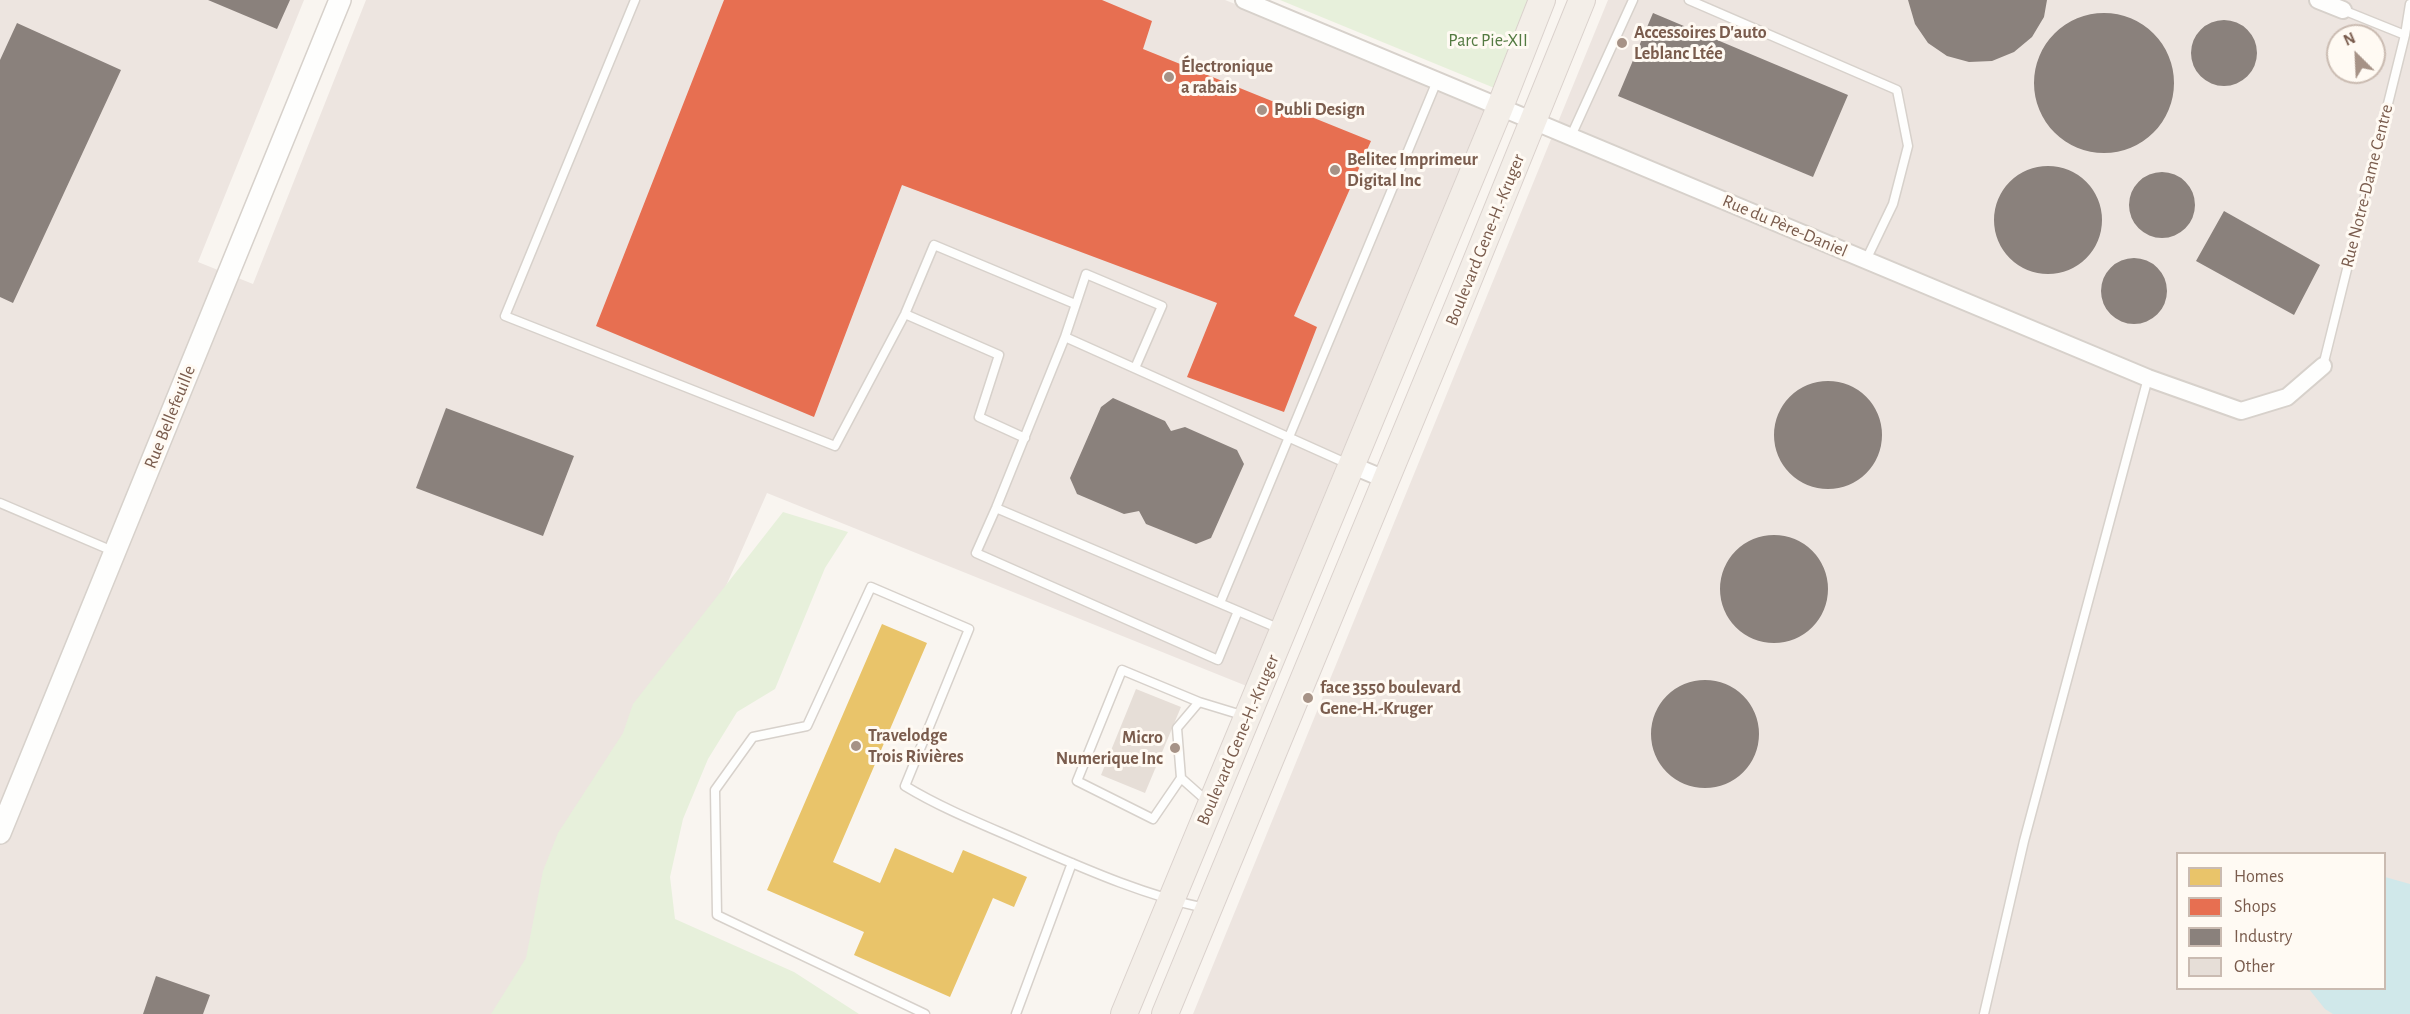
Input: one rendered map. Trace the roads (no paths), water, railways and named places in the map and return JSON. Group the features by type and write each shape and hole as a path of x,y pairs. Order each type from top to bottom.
{"main road":[{"name":"Boulevard Gene-H.-Kruger","path":"1124,1014 1500,107 1542,0"},
{"name":"Boulevard Gene-H.-Kruger","path":"1165,1014 1387,480 1582,0"}],"street":[{"name":"Rue Bellefeuille","path":"0,833 340,0"},
{"name":"Rue du Père-Daniel","path":"1244,0 2148,378 2241,411 2287,397 2323,366"},
{"path":"2318,0 2343,10"},
{"path":"1352,465 1387,480"}],"lane":[{"path":"635,0 505,316 835,446 905,314 934,245 1075,304"},
{"path":"1571,136 1633,0"},
{"path":"1689,0 1898,90 1908,146 1893,204 1866,260"},
{"name":"Rue Notre-Dame Centre","path":"2323,366 2405,35 2410,4"},
{"path":"2343,10 2405,35"},
{"path":"1220,603 1437,81"},
{"path":"1135,368 1162,306 1086,274 1065,337 976,553 1218,660 1238,611"},
{"path":"905,314 999,355 979,417 1025,438"},
{"path":"1065,337 1352,465"},
{"path":"1984,1014 2024,841 2148,378"},
{"path":"0,503 115,552"},
{"path":"996,508 1283,630"},
{"path":"925,1014 717,915 715,790 753,737 807,726 871,588 969,629 905,786 933,803 1072,863 1171,901 1209,909"},
{"path":"1199,702 1177,728 1181,778 1153,819 1077,781 1122,670 1199,702 1248,716"},
{"path":"1181,778 1211,805"},
{"path":"1017,1014 1072,863"}],"water":[{"path":"2386,877 2410,884 2410,1014 2333,1014 2325,1009 2310,990 2386,990"}],"place":[{"name":"Accessoires D'auto Leblanc Ltée","path":"1622,43"},
{"name":"Électronique a rabais","path":"1169,77"},
{"name":"Publi Design","path":"1262,110"},
{"name":"Belitec Imprimeur Digital Inc","path":"1335,170"},
{"name":"face 3550 boulevard Gene-H.-Kruger","path":"1308,698"},
{"name":"Travelodge Trois Rivières","path":"856,746"},
{"name":"Micro Numerique Inc","path":"1175,748"}],"park label":[{"name":"Parc Pie-XII","path":"1488,41"}]}
